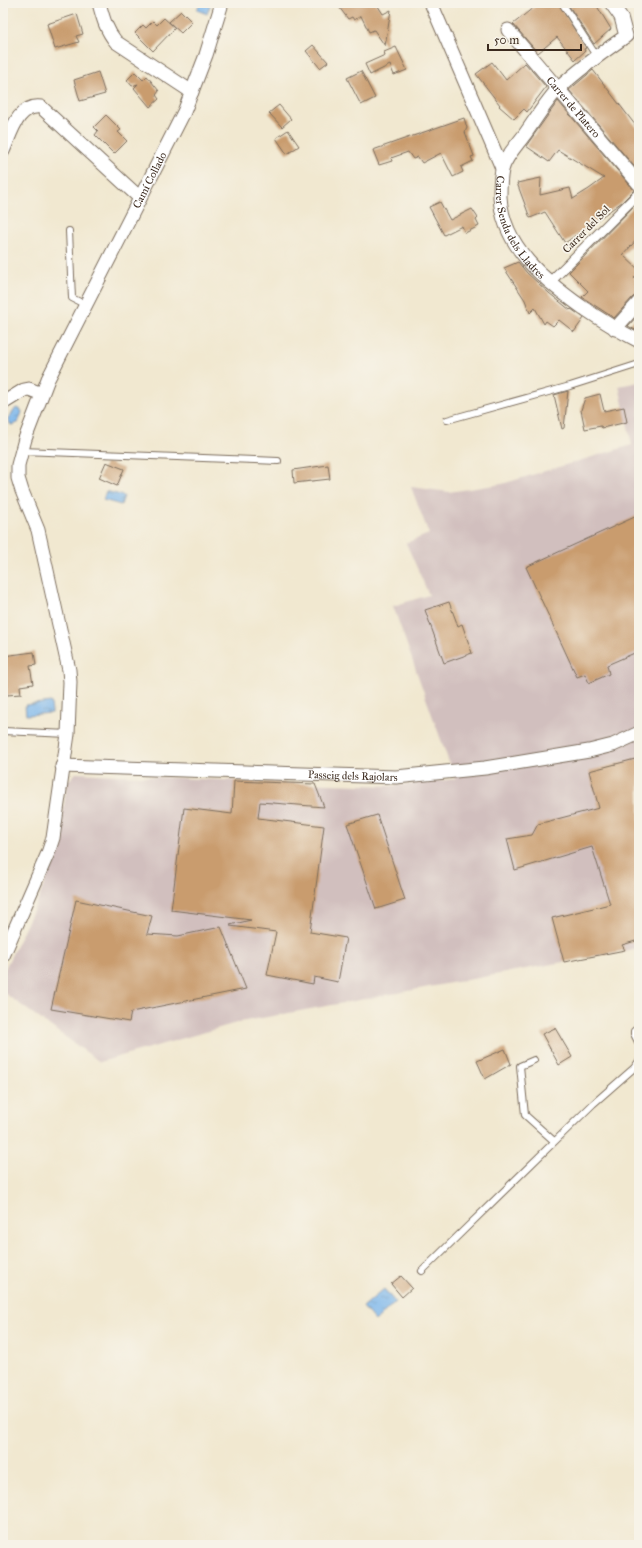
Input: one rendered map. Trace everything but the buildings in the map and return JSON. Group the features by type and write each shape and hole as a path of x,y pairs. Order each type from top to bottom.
{"street":[{"path":"100,3 104,24 109,34 116,42 192,92"},
{"name":"Camí Collado","path":"3,956 10,934 48,854 52,838 68,734 70,697 69,670 38,530 18,478 18,465 42,394 184,112 206,55 222,3"},
{"name":"Carrer Senda dels Lladres","path":"431,3 502,168 500,189 502,213 514,241 525,257 549,282 615,329 639,341"},
{"path":"502,168 509,155 558,89 597,57 626,36 621,17 611,3"},
{"name":"Carrer de Platero","path":"508,30 639,184"},
{"path":"3,151 20,115 26,109 33,106 41,107 140,198"},
{"name":"Carrer del Sol","path":"549,282 639,193"},
{"path":"615,329 639,302"},
{"path":"3,403 24,390 29,389 42,394"},
{"name":"Passeig dels Rajolars","path":"62,766 396,777 485,768 589,751 613,745 639,733"}],"lane":[{"path":"562,3 597,57"},
{"path":"68,231 72,298 86,304"},
{"path":"447,420 570,386 639,364"},
{"path":"22,451 278,461"},
{"path":"3,731 68,734"},
{"path":"639,1027 634,1031 634,1034 639,1044"},
{"path":"534,1060 520,1066 525,1115 554,1141"},
{"path":"422,1271 554,1141 634,1068 639,1061"}],"shaded area":[{"path":"639,382 639,948 240,1022 100,1062 3,992 3,973 39,898 59,844 67,783 76,773 391,786 455,779 393,606 429,595 406,543 429,534 411,487 449,492 502,484 632,445 619,386"}],"water":[{"path":"200,3 211,3 207,14 197,10"},
{"path":"16,408 22,412 18,423 11,425 8,419"},
{"path":"106,491 124,496 121,505 103,500"},
{"path":"51,702 52,713 26,715 25,705"},
{"path":"384,1289 395,1302 375,1321 363,1307"}]}
